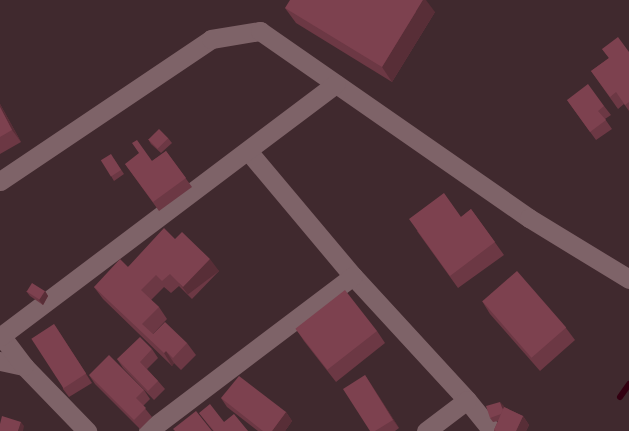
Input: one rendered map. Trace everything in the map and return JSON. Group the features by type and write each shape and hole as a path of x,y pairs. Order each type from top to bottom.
{"street":[{"path":"0,181 211,39 260,31 529,218 629,279"},
{"path":"87,431 24,366 1,334 336,84"},
{"path":"248,151 353,276 467,400 492,431"},
{"path":"148,431 353,276"},
{"path":"0,361 24,366"},
{"path":"426,431 467,400"}],"building":[{"path":"290,0 423,0 382,67 285,8"},
{"path":"618,37 629,52 629,102 625,105 616,92 610,97 591,71 609,58 602,49"},
{"path":"588,84 604,106 598,111 606,120 590,132 567,100"},
{"path":"0,107 12,130 0,137"},
{"path":"159,129 168,138 158,149 148,140"},
{"path":"137,140 152,161 166,151 186,178 153,202 125,164 139,153 132,143"},
{"path":"111,154 121,170 111,176 101,160"},
{"path":"444,193 461,217 471,209 495,242 450,276 409,219"},
{"path":"164,228 175,239 182,232 210,259 183,287 170,274 162,281 156,275 141,290 159,307 142,324 153,334 165,322 187,343 173,358 166,351 164,353 94,287 120,259 128,267"},
{"path":"517,271 566,328 531,358 482,301"},
{"path":"32,283 45,291 39,299 27,291"},
{"path":"345,290 377,331 327,370 295,329"},
{"path":"54,324 86,373 63,388 31,339"},
{"path":"140,337 152,349 140,362 158,381 148,391 117,359"},
{"path":"109,355 144,390 136,398 146,408 134,420 89,375"},
{"path":"365,375 393,420 375,431 370,431 343,389"},
{"path":"239,376 286,412 272,431 263,431 221,398"},
{"path":"500,402 503,410 501,414 490,418 486,406"},
{"path":"210,404 224,422 234,414 248,431 214,431 199,413"},
{"path":"504,407 523,416 516,431 494,430"},
{"path":"196,411 212,431 175,431 173,429"},
{"path":"2,416 21,422 18,431 0,431"}],"waterway":[{"path":"620,397 629,384"}]}
